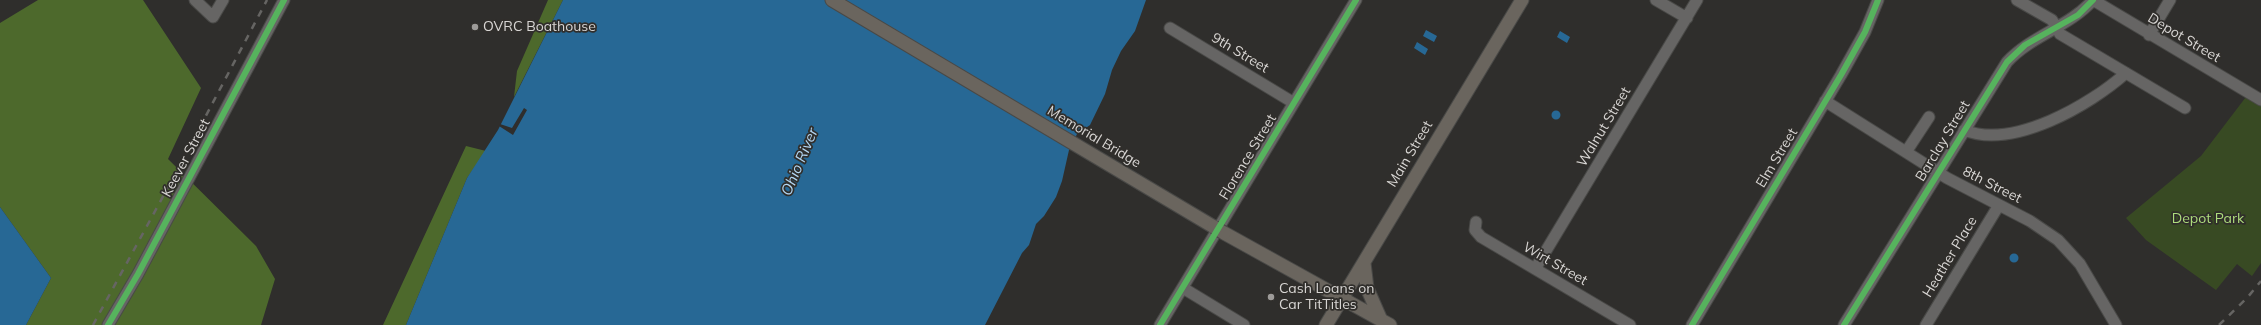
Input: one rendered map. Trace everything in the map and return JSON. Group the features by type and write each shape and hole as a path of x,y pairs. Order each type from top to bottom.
{"main road":[{"name":"Memorial Bridge","path":"832,0 1224,233 1386,323"},
{"name":"Main Street","path":"1326,325 1522,0"},
{"path":"1364,263 1367,288 1386,323"}],"street":[{"path":"195,0 213,17 223,0"},
{"name":"Keever Street","path":"108,325 141,267 284,0"},
{"name":"Florence Street","path":"1160,325 1356,0"},
{"path":"1656,0 1687,18"},
{"name":"Walnut Street","path":"1535,269 1697,0"},
{"name":"Elm Street","path":"1692,325 1825,101 1861,38 1878,0"},
{"path":"2017,0 2052,20 2060,34 2185,108"},
{"name":"Barclay Street","path":"1844,325 2007,62 2025,44 2078,15 2093,0"},
{"name":"Depot Street","path":"2093,0 2149,35 2261,100"},
{"path":"2149,35 2170,0"},
{"name":"9th Street","path":"1170,28 1294,103"},
{"path":"1964,130 1974,135 1998,136 2032,128 2068,112 2112,86 2126,73"},
{"name":"8th Street","path":"1825,101 1938,173 2042,229 2072,253 2116,325"},
{"path":"1906,152 1928,117"},
{"name":"Heather Place","path":"1926,325 1999,205"},
{"name":"Wirt Street","path":"1476,222 1475,230 1481,237 1630,325"},
{"path":"1183,288 1244,325"}],"green space":[{"path":"38,0 143,0 201,88 168,159 256,246 275,279 261,325 26,325 51,278 0,207 0,23"},
{"path":"548,0 563,0 514,97 517,71"},
{"name":"Depot Park","path":"2249,93 2261,100 2261,263 2252,276 2237,264 2216,290 2146,240 2126,218 2201,156"},
{"path":"466,146 486,151 467,178 406,325 383,325"}],"water":[{"name":"Ohio River","path":"563,0 1146,0 1135,31 1121,51 1112,70 1105,94 1090,125 1077,134 1069,150 1062,181 1056,197 1044,216 1036,224 1029,245 1022,253 985,325 406,325 467,178 498,130"},
{"path":"1426,30 1437,36 1434,42 1423,36"},
{"path":"1560,31 1570,37 1567,43 1557,37"},
{"path":"1417,42 1428,49 1425,55 1414,48"},
{"path":"1554,111 1558,111 1560,115 1558,119 1554,119 1552,117 1552,113"},
{"path":"0,207 51,278 26,325 0,325"},
{"path":"2012,254 2016,254 2018,258 2016,262 2012,262 2010,260 2010,256"}],"pier":[{"path":"524,108 527,110 513,135 499,126 500,124 512,128"}],"railway":[{"path":"93,325 172,180 267,0"},
{"path":"2219,325 2247,298 2261,281"}],"cycle path":[{"path":"108,325 138,274 284,0"},
{"path":"1160,325 1356,0"},
{"path":"1692,325 1841,75 1865,32 1878,0"},
{"path":"1844,325 2007,62 2025,45 2078,15 2093,0"}],"place":[{"name":"OVRC Boathouse","path":"475,27"},
{"name":"Cash Loans on Car TitTitles","path":"1271,297"}]}
